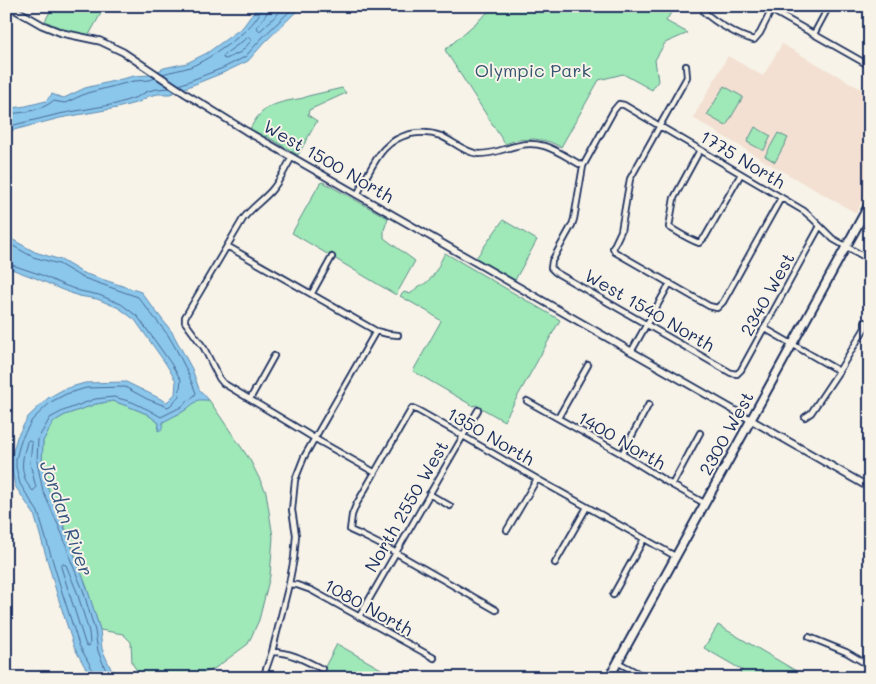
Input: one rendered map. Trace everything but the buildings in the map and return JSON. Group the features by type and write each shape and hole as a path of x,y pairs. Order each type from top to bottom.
{"main road":[{"name":"2300 West","path":"608,678 870,203"}],"street":[{"name":"West 1500 North","path":"9,6 42,26 110,45 123,52 221,116 870,488"},
{"path":"706,6 704,12 710,18 746,38 754,40 772,11"},
{"path":"764,6 870,66"},
{"path":"814,34 829,6"},
{"path":"686,66 687,77 630,180 621,230 613,248 615,252 710,306 717,308 723,302 781,198"},
{"name":"1775 North","path":"583,166 619,104 804,211 833,239 870,260"},
{"path":"357,195 384,149 398,138 414,133 423,132 444,137 460,148 476,153 487,154 522,144 544,145 583,166"},
{"path":"700,150 674,198 670,227 691,240 699,243 705,237 741,174"},
{"path":"292,157 277,184 248,212 185,317 185,322 204,348 223,383 374,472"},
{"name":"West 1540 North","path":"583,166 574,219 552,261 551,268 731,373 736,374"},
{"name":"2340 West","path":"736,374 741,370 820,226"},
{"path":"228,246 376,331 398,335"},
{"path":"312,293 332,257"},
{"path":"631,352 670,284"},
{"path":"805,417 811,413 839,371 865,328 865,322"},
{"path":"764,328 839,371"},
{"path":"263,678 272,652 294,558 296,534 292,510 295,480 315,438 376,331"},
{"path":"250,399 274,356"},
{"path":"558,418 588,365"},
{"name":"1400 North","path":"527,401 622,454 704,503"},
{"path":"622,454 650,404"},
{"name":"1350 North","path":"396,553 350,530 352,515 356,505 412,408 675,556"},
{"name":"North 2550 West","path":"360,617 478,410"},
{"path":"672,485 700,433"},
{"path":"507,530 537,479"},
{"path":"429,494 450,506"},
{"path":"555,563 587,507"},
{"path":"613,595 644,539"},
{"path":"396,553 496,610"},
{"name":"1080 North","path":"289,584 311,590 434,658"},
{"path":"809,637 846,652 870,666"},
{"path":"272,652 298,657 322,669"},
{"path":"617,662 647,678"},
{"path":"866,678 870,672"}],"shaded area":[{"path":"782,44 870,94 870,188 856,213 693,118 728,56 763,76"}],"green space":[{"path":"53,6 105,6 89,35 67,30 45,21"},
{"name":"Olympic Park","path":"495,6 675,6 666,21 688,33 665,43 655,60 658,81 652,90 623,74 599,80 561,147 550,142 535,139 517,140 505,144 445,50"},
{"path":"724,86 743,97 726,126 707,115"},
{"path":"342,88 346,93 309,110 308,115 317,121 298,155 250,129 262,112 272,106"},
{"path":"755,127 771,136 764,150 747,142"},
{"path":"778,133 788,138 775,162 765,156"},
{"path":"323,182 388,218 384,230 384,238 415,261 396,295 292,233 320,183"},
{"path":"503,220 537,240 515,280 476,258"},
{"path":"445,253 560,320 504,421 476,405 473,406 413,371 441,321 400,296 404,292 410,294 418,286 428,282"},
{"path":"198,399 209,400 250,460 266,492 273,537 270,576 259,620 248,644 214,669 196,676 165,678 139,674 132,663 131,642 123,634 100,630 68,534 48,489 42,462 43,441 53,422 65,415 96,404 113,401 147,414 159,423 158,430 162,422 184,411"},
{"path":"718,625 808,678 738,678 742,670 704,648"},
{"path":"337,644 397,678 319,678"}],"water":[{"path":"258,6 302,6 248,61 170,94 149,96 139,102 117,108 60,118 6,132 6,109 46,101 52,94 64,98 85,88 134,76 150,75 164,68 187,63 207,53 243,27"},
{"path":"6,236 35,252 61,260 83,273 141,292 172,332 192,369 199,389 209,400 198,400 184,411 163,422 162,429 158,431 159,423 147,414 113,401 96,404 65,415 53,422 43,441 42,462 48,489 87,588 100,630 102,649 115,678 91,678 74,647 34,514 15,486 11,458 17,437 28,417 48,398 64,389 85,383 126,382 167,402 175,394 176,381 135,320 119,308 97,299 79,296 6,267"}],"water label":[{"name":"Jordan River","path":"67,518"}]}
